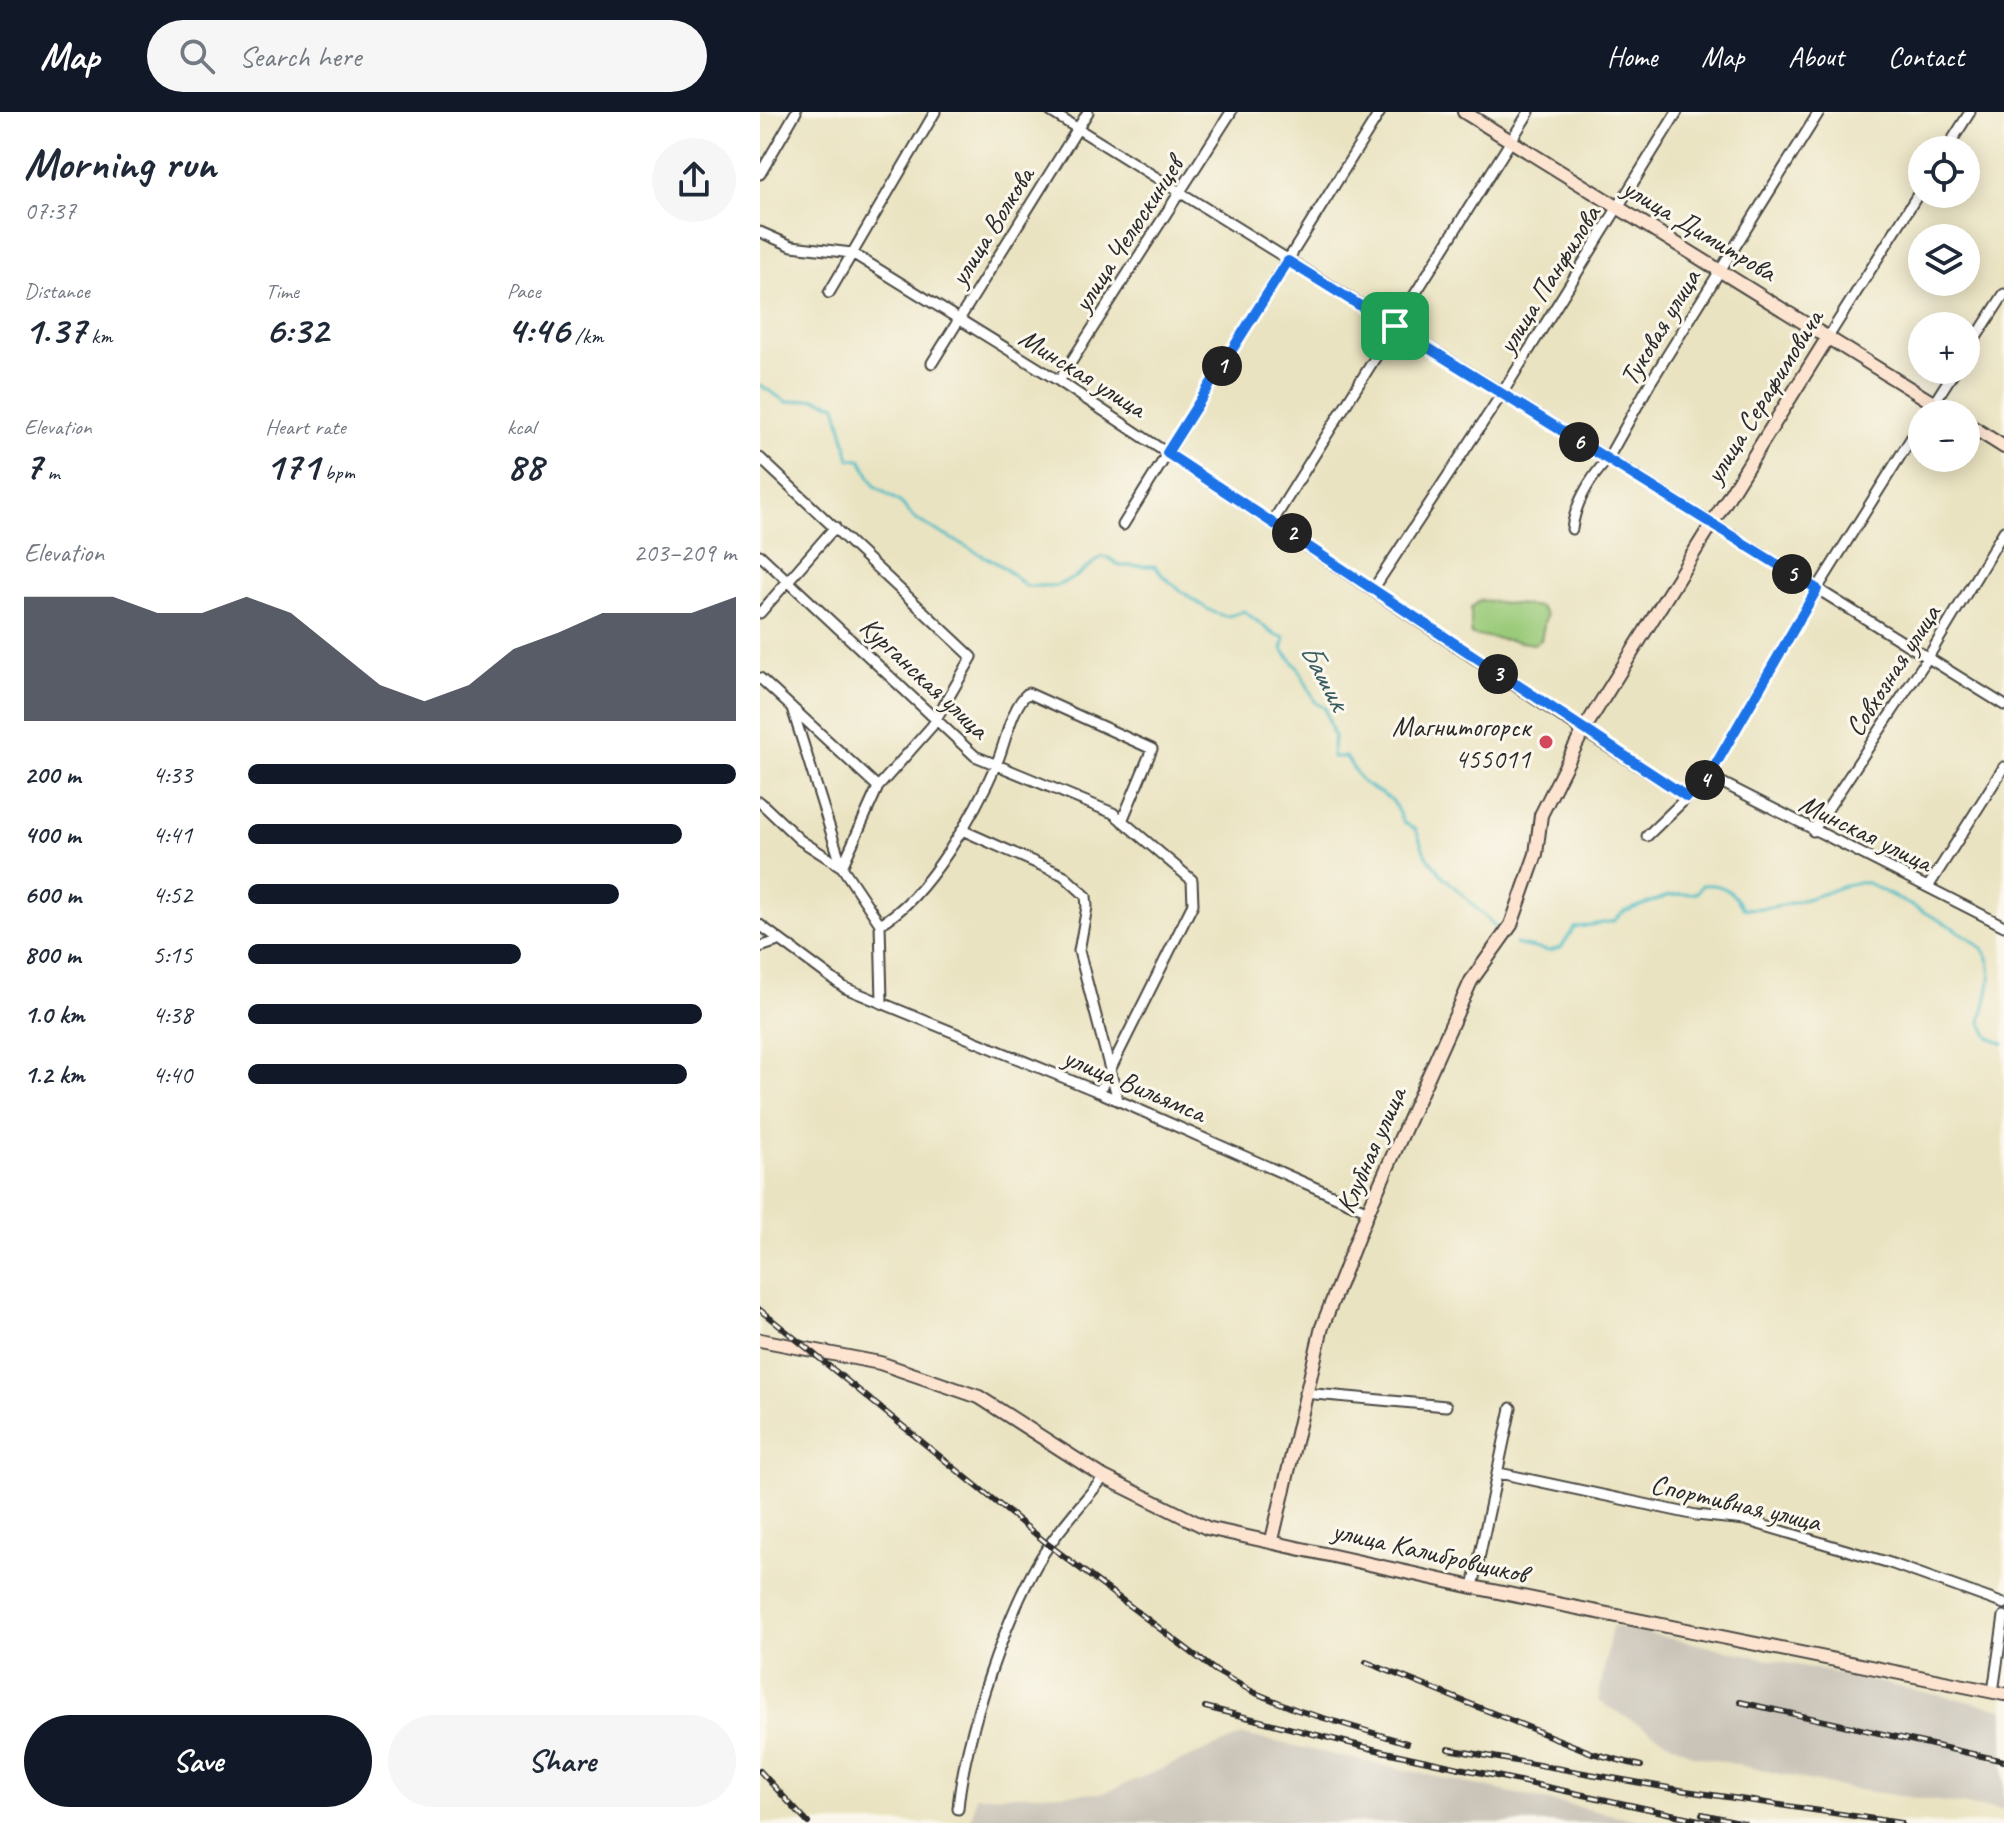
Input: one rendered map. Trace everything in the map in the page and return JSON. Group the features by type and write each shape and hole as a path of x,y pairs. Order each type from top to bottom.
{"street":[{"path":"760,174 796,112"},
{"path":"829,293 935,112"},
{"path":"1051,112 2004,705"},
{"name":"улица Волкова","path":"932,363 1088,112"},
{"name":"улица Челюскинцев","path":"1059,381 1231,112"},
{"path":"1123,525 1380,112"},
{"name":"улица Димитрова","path":"1464,112 1720,268 1919,400"},
{"path":"1273,521 1529,112"},
{"name":"улица Панфилова","path":"1374,588 1503,392 1677,112"},
{"name":"Туковая улица","path":"1572,529 1574,512 1720,268 1819,112"},
{"path":"1955,136 1970,112"},
{"name":"улица Серафимовича","path":"1550,796 1583,731 1909,208"},
{"name":"Минская улица","path":"760,232 792,246 852,253 1059,381 1374,588 1583,731 1687,797"},
{"path":"1980,331 2004,294"},
{"path":"1980,432 2004,447"},
{"path":"1647,836 1709,776 1817,589 1908,443"},
{"path":"760,458 969,651 971,663 936,718 878,787 842,867"},
{"path":"760,613 835,527"},
{"name":"Совхозная улица","path":"1813,831 1927,659 2004,531"},
{"name":"Курганская улица","path":"760,555 975,756 1113,813 1192,880 1195,893 1111,1066"},
{"path":"760,678 878,787"},
{"path":"880,924 891,918 917,891 962,830 996,764 1024,695 1033,693 1152,749 1122,821"},
{"path":"792,708 842,867 880,924 882,1001"},
{"path":"1928,887 2004,767"},
{"name":"Минская улица","path":"1709,776 2004,926"},
{"name":"Клубная улица","path":"1272,1540 1315,1346 1368,1211 1471,981 1511,925 1536,854 1541,815 1550,796"},
{"path":"760,802 800,840 842,867"},
{"path":"962,830 1063,875 1080,888 1087,907 1079,951 1118,1100"},
{"name":"улица Вильямса","path":"760,925 845,988 1118,1100 1368,1211"},
{"path":"760,947 778,941"},
{"path":"1099,1092 1111,1066"},
{"name":"улица Калибровщиков","path":"760,1340 880,1363 979,1397 1104,1477 1207,1528 1473,1587 1998,1693"},
{"path":"1304,1393 1446,1406"},
{"path":"1473,1587 1511,1408"},
{"name":"Спортивная улица","path":"1499,1473 1696,1515 1745,1520 1890,1563 2004,1604"},
{"path":"958,1809 984,1695 1016,1611 1049,1545 1104,1477"},
{"path":"1998,1693 2004,1616"}],"shaded area":[{"path":"1612,1626 2004,1709 2004,1810 1851,1789 1692,1755 1598,1701"},
{"path":"1243,1735 1648,1823 971,1823 976,1796 1104,1793"}],"green space":[{"path":"1480,600 1540,607 1546,615 1541,640 1534,644 1471,635 1471,608"}],"waterway":[{"name":"Башик","path":"760,385 787,402 815,399 836,405 850,459 861,460 875,486 901,503 915,519 1002,566 1026,586 1056,586 1076,577 1101,557 1109,558 1120,566 1155,566 1177,588 1209,610 1226,616 1244,611 1275,635 1285,638 1282,649 1299,669 1316,703 1325,708 1334,737 1332,757 1346,757 1362,782 1392,800 1404,823 1416,830 1425,853 1440,873 1499,930"},
{"name":"Башик","path":"1515,944 1549,951 1561,948 1574,928 1614,921 1623,912 1668,896 1697,893 1702,885 1721,887 1731,893 1743,908 1752,909 1781,905 1849,884 1868,883 1965,935 1986,954 1990,979 1981,1022 1989,1037 2004,1044"}],"railway":[{"path":"760,1310 1049,1545 1216,1671 1253,1692 1297,1710 1407,1743"},
{"path":"1366,1662 1592,1753 1641,1766"},
{"path":"1740,1702 2004,1761"},
{"path":"1205,1707 1381,1751 1713,1823"},
{"path":"1448,1749 1686,1791 1901,1823"},
{"path":"760,1771 808,1823"},
{"path":"1702,1814 1744,1823"}],"place":[{"name":"Магнитогорск 455011","path":"1546,742"}],"route":[{"path":"1288,261 1395,326 1817,589 1709,776 1687,797 1167,453 1288,261"}]}
